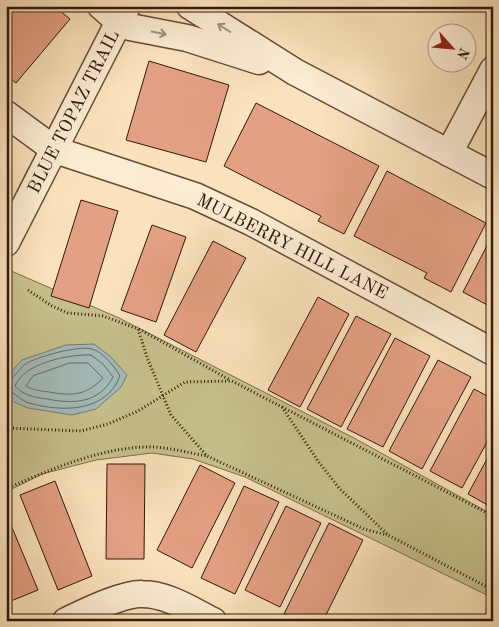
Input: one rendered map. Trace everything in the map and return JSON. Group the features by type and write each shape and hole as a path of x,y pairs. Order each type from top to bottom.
{"street":[{"path":"190,6 295,72 493,176"},
{"path":"115,12 130,27 187,38 295,72"},
{"name":"BLUE TOPAZ TRAIL","path":"6,243 56,150 115,12"},
{"path":"450,153 493,70"},
{"name":"MULBERRY HILL LANE","path":"6,114 56,150 194,196 251,222 493,352"},
{"path":"66,621 104,604 141,593 170,600 213,621"}],"path":[{"path":"28,290 52,306 68,313 103,316 138,329 282,407 493,516"},
{"path":"138,329 148,360 164,394 171,415 207,456"},
{"path":"6,428 81,431 108,424 130,414 185,382 232,380"},
{"path":"282,407 318,461 339,488 388,535"},
{"path":"6,489 39,475 106,453 154,447 207,456 364,529 388,535 493,590"}],"shaded area":[{"path":"9,270 119,318 354,438 493,515 493,598 245,477 193,459 152,453 96,460 42,474 6,492 6,275"}],"water":[{"path":"94,344 111,357 127,375 121,387 96,409 72,415 28,408 12,401 6,392 8,375 22,360 66,345"}],"building":[{"path":"6,6 54,6 70,19 16,83 6,75"},
{"path":"149,61 229,85 206,162 126,140"},
{"path":"256,103 379,166 344,234 318,221 321,216 224,166"},
{"path":"387,171 486,223 451,292 424,278 427,273 354,236"},
{"path":"81,200 118,211 89,308 51,296"},
{"path":"152,225 186,237 156,322 121,310"},
{"path":"493,234 493,308 463,292"},
{"path":"213,241 246,258 196,352 164,335"},
{"path":"318,297 349,314 300,407 268,390"},
{"path":"356,316 391,334 341,427 307,409"},
{"path":"395,338 430,356 383,447 347,429"},
{"path":"438,360 471,377 422,469 389,451"},
{"path":"474,389 493,399 493,431 462,488 430,471"},
{"path":"493,448 493,508 468,494"},
{"path":"107,464 145,464 144,559 106,559"},
{"path":"200,465 235,483 192,568 157,550"},
{"path":"55,481 92,576 58,590 20,495"},
{"path":"244,486 279,502 235,594 201,578"},
{"path":"286,506 321,523 280,607 245,590"},
{"path":"6,513 38,590 6,603"},
{"path":"329,523 363,540 323,621 297,621 284,614"}]}
